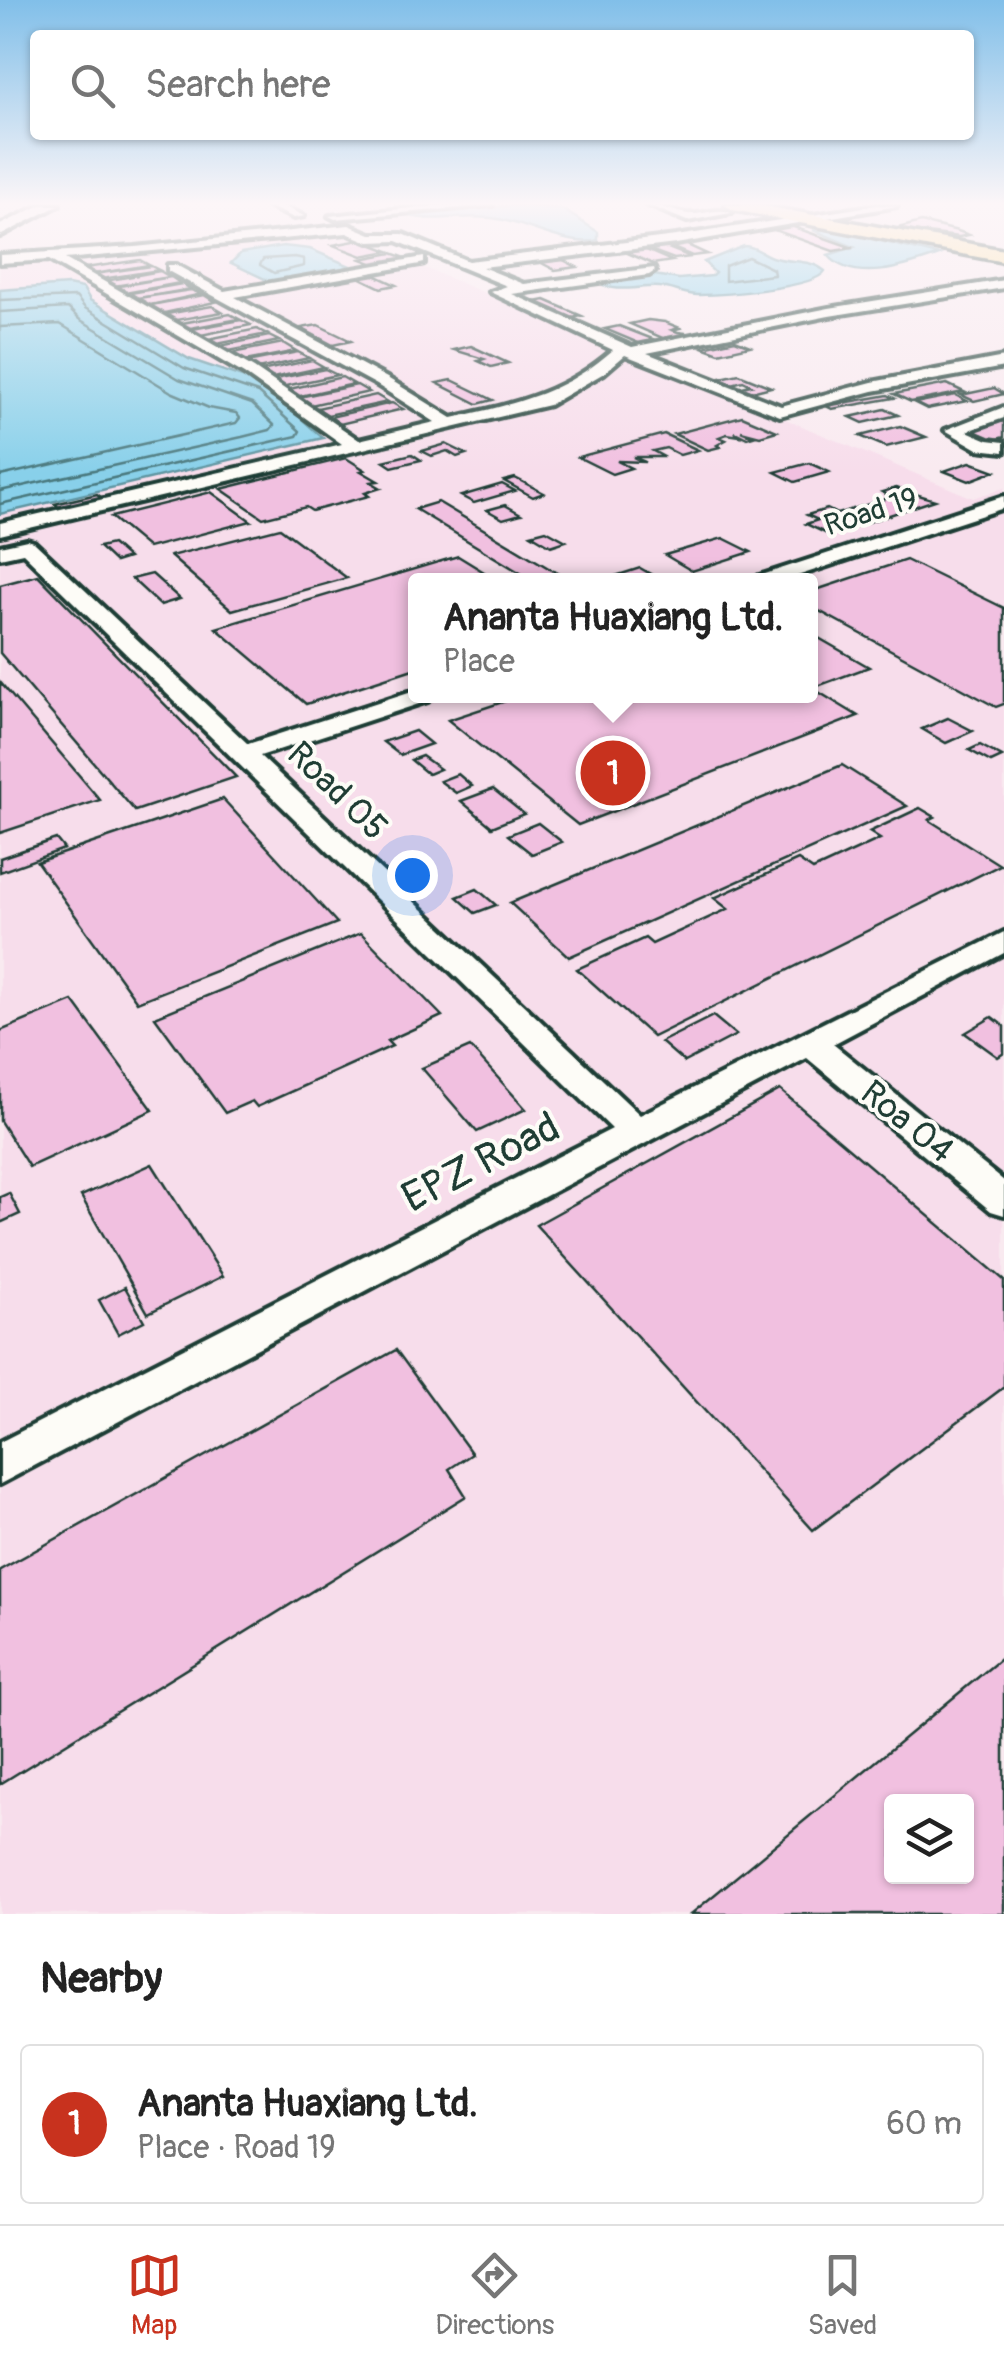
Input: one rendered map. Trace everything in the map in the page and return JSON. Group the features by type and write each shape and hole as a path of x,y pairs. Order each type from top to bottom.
{"street":[{"path":"118,294 249,370 352,444"},
{"path":"223,294 383,382 448,423"},
{"path":"502,294 627,351 780,411 872,387 1004,362"},
{"path":"0,529 542,402 627,351 940,294"},
{"path":"1004,412 953,430 984,445 1004,447"},
{"name":"Road 19","path":"788,573 1002,504"},
{"name":"Road 05","path":"14,549 245,754 637,1133"},
{"path":"245,754 408,700"},
{"name":"EPZ Road","path":"0,1464 1004,941"},
{"name":"Roa 04","path":"810,1043 1004,1201"}],"shaded area":[{"path":"0,294 488,294 973,498 1004,488 1004,1914 0,1914"}],"water":[{"path":"0,294 87,294 90,300 189,359 263,384 323,438 0,514"}],"building":[{"path":"126,294 161,294 134,299"},
{"path":"163,294 201,294 146,306 132,299"},
{"path":"204,295 215,302 160,314 146,306"},
{"path":"545,300 582,316 567,319 530,303"},
{"path":"212,306 222,312 171,321 161,315"},
{"path":"230,314 239,319 185,329 177,324"},
{"path":"241,320 251,325 196,336 187,330"},
{"path":"665,322 680,328 672,330 693,334 667,340 630,324"},
{"path":"318,325 351,341 333,345 301,328"},
{"path":"619,326 658,341 643,345 605,329"},
{"path":"257,329 267,334 212,345 203,340"},
{"path":"269,336 279,341 224,352 215,347"},
{"path":"735,340 750,346 719,353 703,347"},
{"path":"283,343 296,351 240,362 227,354"},
{"path":"471,346 508,363 491,367 478,361 484,359 454,350"},
{"path":"298,352 309,358 253,370 242,363"},
{"path":"312,360 324,367 268,379 256,372"},
{"path":"325,369 337,375 281,387 270,380"},
{"path":"739,374 771,387 744,394 733,389 751,385 743,381 724,386 712,380"},
{"path":"342,377 354,384 296,397 285,390"},
{"path":"452,380 493,400 478,404 437,383"},
{"path":"947,384 964,392 911,402 894,394"},
{"path":"357,385 369,392 311,405 299,397"},
{"path":"994,388 1004,394 974,401 961,395"},
{"path":"376,395 388,402 328,415 317,408"},
{"path":"888,395 894,398 832,409 826,406"},
{"path":"955,395 967,401 927,409 915,403"},
{"path":"392,403 403,409 340,424 330,417"},
{"path":"885,409 898,415 863,423 850,417"},
{"path":"742,416 777,431 760,436 741,431 753,436 747,438 735,432 739,436 727,434 719,437 726,440 717,445 720,447 708,450 674,434"},
{"path":"998,418 1004,420 1004,437 991,441 959,428"},
{"path":"900,426 926,437 886,447 860,436"},
{"path":"664,434 698,450 680,455 666,448 653,451 664,457 633,457 645,462 617,461 631,468 612,474 578,457"},
{"path":"446,444 466,454 457,457 447,451 432,456 422,451"},
{"path":"412,454 421,460 392,467 383,461"},
{"path":"346,458 378,481 371,482 381,488 365,493 369,496 312,511 306,507 263,518 221,489"},
{"path":"970,462 995,471 969,481 944,471"},
{"path":"809,463 829,472 795,482 775,472"},
{"path":"515,478 544,493 533,497 504,481"},
{"path":"502,484 515,491 474,503 461,496"},
{"path":"896,488 935,500 829,535 806,524 818,520 807,515 827,509 837,514 892,497 882,492"},
{"path":"211,492 251,521 148,548 111,517"},
{"path":"97,494 106,501 63,511 55,504"},
{"path":"438,502 557,573 520,573 415,509"},
{"path":"505,505 521,514 503,519 487,510"},
{"path":"280,528 347,578 232,610 170,556"},
{"path":"546,530 566,541 551,546 531,534"},
{"path":"723,538 751,552 692,571 665,555"},
{"path":"112,544 128,558 115,562 99,547"},
{"path":"458,556 486,573 408,573 408,671 306,704 216,628"},
{"path":"906,560 1004,608 1004,704 996,707 818,610 818,589"},
{"path":"152,574 180,599 160,605 132,579"},
{"path":"38,575 236,777 135,811 0,653 0,585"},
{"path":"818,638 869,667 818,686"},
{"path":"0,682 100,800 0,833"},
{"path":"818,692 858,716 578,825 448,720 500,703 818,703"},
{"path":"948,718 973,731 946,743 922,729"},
{"path":"415,731 431,744 400,755 383,742"},
{"path":"980,745 1002,757 991,762 969,750"},
{"path":"422,756 440,769 428,774 411,760"},
{"path":"842,765 907,806 569,957 510,903"},
{"path":"458,774 472,786 456,793 440,781"},
{"path":"493,789 524,814 492,827 461,801"},
{"path":"223,799 337,923 137,1002 37,862"},
{"path":"920,808 935,817 929,820 1000,865 653,1037 577,969 645,938 652,944 728,909 714,898 798,860 813,870 880,839 869,832"},
{"path":"538,823 562,842 532,854 508,835"},
{"path":"56,839 64,849 0,872 0,858"},
{"path":"477,889 496,905 475,913 457,897"},
{"path":"361,933 442,1016 387,1041 392,1046 257,1107 252,1101 225,1113 155,1017"},
{"path":"73,1001 153,1110 29,1167 0,1121 0,1031"},
{"path":"713,1016 736,1035 684,1062 661,1042"},
{"path":"992,1017 1004,1026 1004,1053 998,1057 965,1033"},
{"path":"470,1047 526,1109 477,1132 422,1068"},
{"path":"780,1090 1004,1280 1004,1387 813,1530 536,1225"},
{"path":"152,1164 223,1276 148,1313 81,1196"},
{"path":"9,1193 20,1214 0,1223 0,1197"},
{"path":"125,1287 144,1321 118,1334 99,1300"},
{"path":"396,1350 472,1454 449,1469 466,1496 0,1784 0,1570"},
{"path":"1004,1656 1004,1914 691,1914"}],"place":[{"name":"Ananta Huaxiang Ltd.","path":"613,773"}]}
